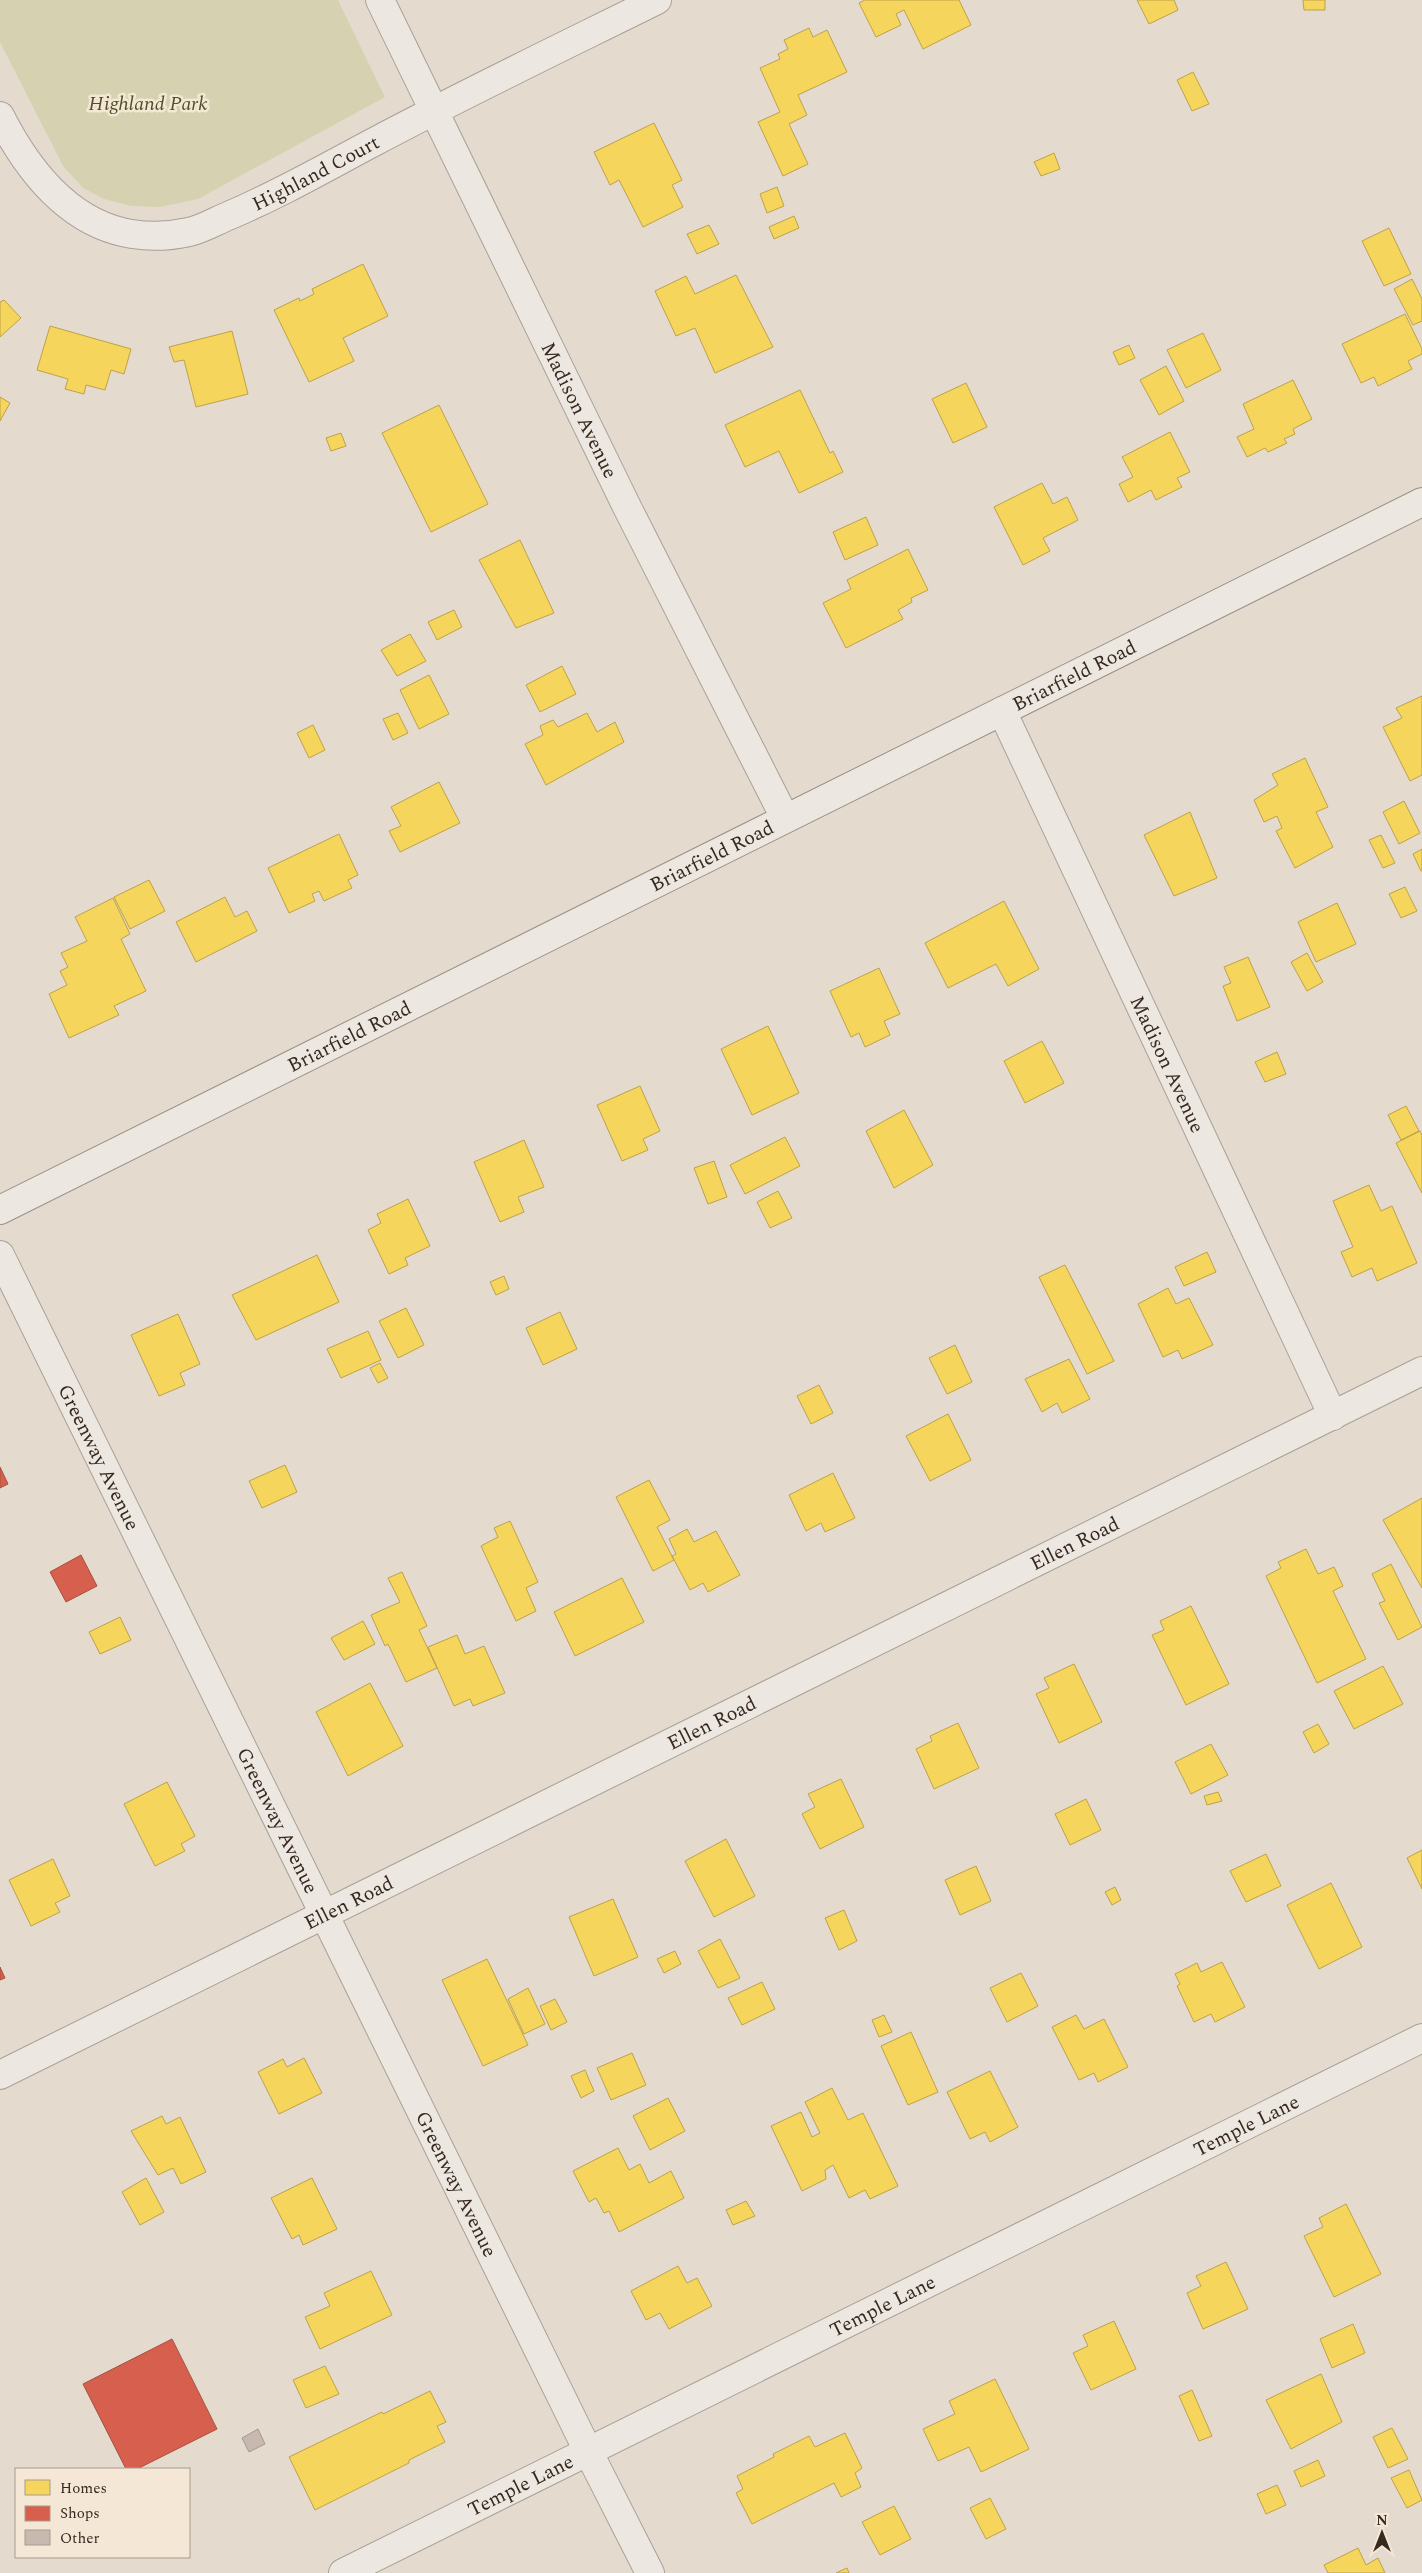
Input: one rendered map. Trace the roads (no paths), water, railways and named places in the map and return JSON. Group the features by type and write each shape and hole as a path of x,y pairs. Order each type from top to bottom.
{"street":[{"name":"Madison Avenue","path":"380,0 626,506 786,818"},
{"name":"Highland Court","path":"0,116 18,152 47,186 77,212 103,226 132,234 161,236 191,232 256,204 434,110 657,0"},
{"name":"Briarfield Road","path":"0,1210 1422,502"},
{"name":"Madison Avenue","path":"1002,711 1333,1416"},
{"name":"Greenway Avenue","path":"0,1255 588,2451 650,2573"},
{"name":"Ellen Road","path":"0,2075 1422,1371"},
{"name":"Temple Lane","path":"343,2573 1422,2038"}],"park label":[{"name":"Highland Park","path":"148,103"}]}
